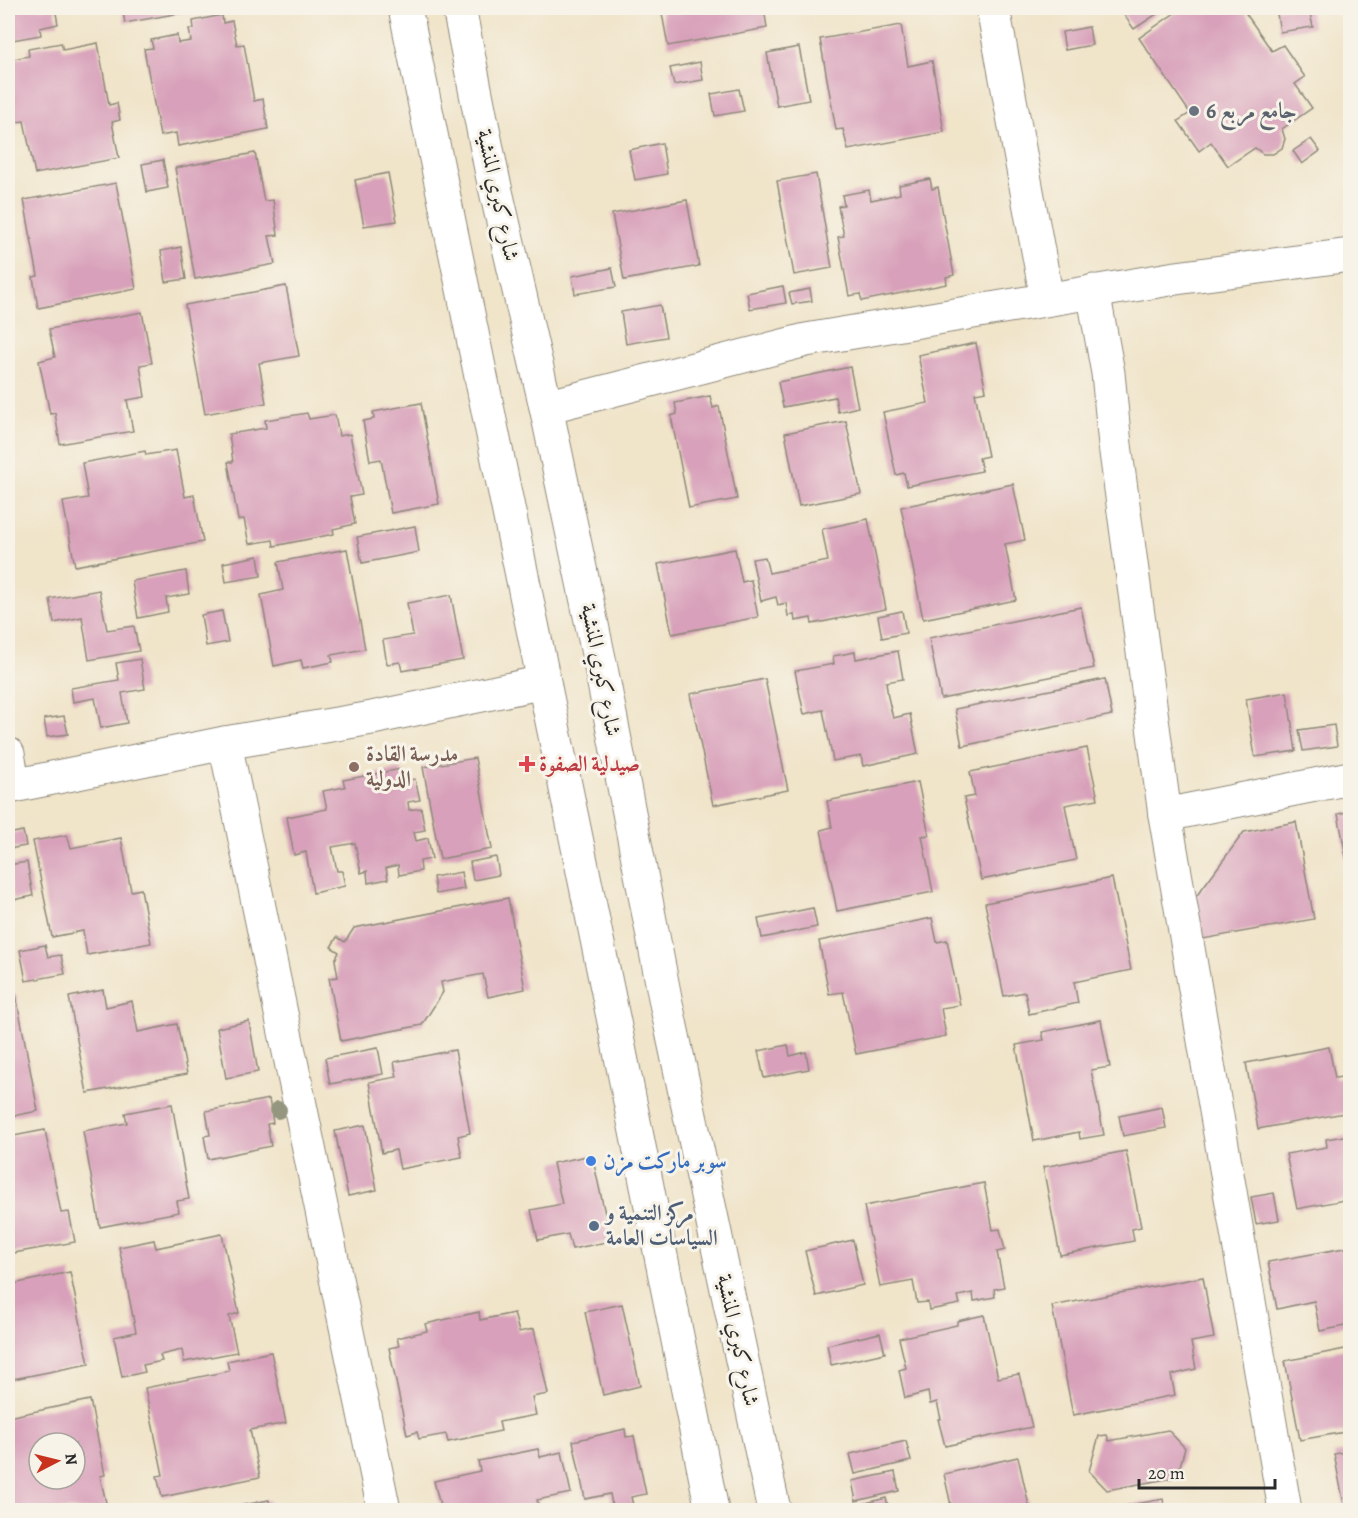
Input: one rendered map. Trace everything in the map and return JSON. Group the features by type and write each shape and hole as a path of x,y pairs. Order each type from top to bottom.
{"street":[{"path":"405,8 614,1017 712,1510"},
{"name":"شارع كبري المنشية","path":"459,8 492,174 546,407 600,663 666,1003 774,1510"},
{"path":"993,8 1047,299"},
{"path":"546,407 806,340 1094,291 1350,255"},
{"path":"1094,291 1108,372 1114,445 1165,815 1285,1510"},
{"path":"8,754 11,786 225,743 372,718 544,682"},
{"path":"225,743 384,1510"},
{"path":"1165,815 1350,778"}],"building":[{"path":"8,8 55,8 58,24 40,28 41,35 13,40 12,33 8,33"},
{"path":"122,8 202,8 202,9 125,23"},
{"path":"661,8 764,8 767,28 668,46"},
{"path":"1119,8 1166,8 1134,29"},
{"path":"1182,8 1242,8 1272,51 1283,45 1305,77 1295,84 1312,108 1282,129 1285,139 1282,148 1273,154 1263,154 1255,148 1228,166 1211,142 1199,151 1178,121 1190,113 1139,38"},
{"path":"1276,8 1309,8 1313,27 1280,32"},
{"path":"222,15 223,23 232,21 237,45 244,44 254,101 263,99 268,129 178,146 176,133 160,136 144,49 153,48 151,40 177,35 178,43 191,41 189,29 194,29 193,21"},
{"path":"901,25 908,66 932,61 944,132 848,150 843,129 836,130 820,39"},
{"path":"1089,27 1092,45 1065,50 1062,32"},
{"path":"61,43 63,50 98,43 109,105 117,103 120,120 112,122 119,158 35,174 24,121 8,123 8,60 29,56 28,49"},
{"path":"799,47 809,100 777,106 767,53"},
{"path":"700,62 703,80 674,85 670,68"},
{"path":"739,89 744,111 715,116 711,94"},
{"path":"1311,139 1320,151 1302,164 1293,151"},
{"path":"662,143 667,174 635,180 629,150"},
{"path":"255,153 264,201 273,200 278,235 269,236 275,264 195,279 175,168"},
{"path":"163,160 168,188 147,192 142,164"},
{"path":"388,173 397,221 364,226 355,180"},
{"path":"816,174 832,268 794,275 777,181"},
{"path":"930,179 932,189 938,187 954,275 946,277 947,284 862,301 860,294 849,296 838,237 844,236 838,206 844,205 842,195 869,190 871,200 900,194 899,185"},
{"path":"116,183 136,289 38,308 33,277 38,276 24,200"},
{"path":"687,200 699,266 624,280 612,214"},
{"path":"181,247 186,279 166,282 161,251"},
{"path":"612,268 616,287 575,294 572,276"},
{"path":"286,286 299,356 259,363 266,403 205,414 185,305"},
{"path":"783,286 786,303 750,309 747,293"},
{"path":"810,289 812,301 792,304 789,293"},
{"path":"660,305 666,337 626,344 621,312"},
{"path":"142,312 152,363 140,365 145,397 127,400 133,431 60,444 55,413 50,414 39,361 55,357 49,329"},
{"path":"976,343 986,391 975,393 988,456 979,458 982,471 907,486 904,473 896,475 883,412 928,403 918,355"},
{"path":"850,367 858,407 838,412 835,397 783,407 778,382"},
{"path":"710,396 713,408 719,406 737,499 689,508 671,416 677,414 675,403"},
{"path":"421,403 439,504 391,513 381,459 370,461 363,421 374,419 373,412"},
{"path":"307,413 309,419 335,415 339,436 350,434 362,495 350,497 355,524 333,529 334,534 274,546 273,540 249,544 244,519 238,520 228,462 233,462 229,434 266,428 265,420"},
{"path":"846,421 861,494 799,506 785,433"},
{"path":"176,450 185,497 194,495 203,542 75,566 63,502 88,498 82,463 145,451 146,455"},
{"path":"1013,484 1025,540 1005,544 1016,600 923,619 901,507"},
{"path":"868,519 886,609 812,624 811,618 795,621 794,614 788,616 786,603 778,605 776,597 761,601 752,559 765,557 769,573 828,561 822,529"},
{"path":"415,526 419,552 362,563 357,537"},
{"path":"347,549 365,649 331,655 333,662 303,668 301,660 274,666 261,595 283,590 278,562"},
{"path":"735,549 742,582 751,580 758,617 672,634 658,564"},
{"path":"258,556 261,576 226,582 223,563"},
{"path":"186,571 189,594 166,598 168,612 138,618 132,581"},
{"path":"99,590 107,630 134,626 139,651 89,660 82,617 54,623 50,599"},
{"path":"451,595 463,660 402,671 400,662 387,664 383,640 413,635 407,603"},
{"path":"1081,607 1094,668 941,699 929,638"},
{"path":"222,611 228,642 206,646 201,615"},
{"path":"902,611 906,633 882,638 878,616"},
{"path":"898,651 903,679 886,682 888,697 893,718 910,714 918,754 863,766 861,756 833,761 823,710 804,714 795,671 834,664 833,656 855,652 856,659"},
{"path":"140,659 145,689 122,693 127,723 101,728 95,698 73,702 71,688 119,680 116,663"},
{"path":"765,679 788,790 713,805 690,694"},
{"path":"1105,679 1112,715 962,746 955,709"},
{"path":"1287,692 1296,751 1255,757 1246,699"},
{"path":"64,716 68,734 47,737 44,719"},
{"path":"1334,725 1337,746 1303,751 1299,730"},
{"path":"1087,748 1098,799 1065,805 1076,860 981,880 964,798 975,796 970,772"},
{"path":"475,758 492,849 440,859 423,767"},
{"path":"401,769 404,781 415,779 420,800 408,802 409,810 421,808 425,830 414,832 416,841 428,838 432,859 420,861 421,871 399,875 398,865 386,868 388,879 368,883 367,871 361,873 355,843 332,847 337,871 342,871 345,886 313,893 306,852 294,855 287,817 327,809 323,791 345,787 343,780"},
{"path":"918,782 929,835 922,836 933,892 837,911 821,830 832,827 827,801"},
{"path":"1350,811 1350,873 1349,873 1338,814"},
{"path":"1296,822 1314,919 1203,939 1195,898 1244,832"},
{"path":"23,831 26,846 8,849 8,834"},
{"path":"67,835 71,848 121,838 131,891 141,889 151,943 87,955 83,931 52,937 33,841"},
{"path":"496,857 499,875 473,880 470,862"},
{"path":"27,862 33,896 13,900 8,865"},
{"path":"461,872 464,889 436,894 433,877"},
{"path":"1112,878 1131,970 1074,982 1078,1003 1029,1014 1025,992 1004,996 985,903"},
{"path":"508,898 525,989 488,997 483,974 441,982 443,992 422,1025 341,1041 329,978 338,977 335,960 339,952 331,947 337,937 345,942 354,928"},
{"path":"813,908 817,927 762,938 758,919"},
{"path":"932,918 937,942 947,940 960,1005 941,1008 946,1036 856,1054 843,992 829,994 819,941"},
{"path":"45,945 48,957 61,955 65,974 26,981 20,950"},
{"path":"103,990 106,1007 132,1001 138,1032 177,1024 187,1074 87,1093 69,997"},
{"path":"16,995 38,1111 8,1117 8,997"},
{"path":"1101,1020 1110,1067 1091,1070 1104,1135 1080,1139 1079,1132 1034,1141 1016,1045 1044,1040 1042,1032"},
{"path":"249,1021 258,1072 226,1078 217,1028"},
{"path":"788,1045 790,1056 806,1052 809,1069 764,1078 758,1051"},
{"path":"1329,1047 1335,1078 1350,1076 1350,1112 1258,1129 1246,1063"},
{"path":"378,1048 383,1074 330,1084 325,1058"},
{"path":"455,1050 470,1133 458,1136 462,1157 400,1169 396,1150 382,1153 369,1082 397,1077 394,1062"},
{"path":"269,1099 273,1123 267,1124 271,1146 208,1159 204,1136 210,1135 206,1111"},
{"path":"172,1104 189,1199 177,1201 179,1212 100,1227 83,1131 127,1123 125,1113"},
{"path":"1162,1107 1166,1128 1123,1136 1119,1116"},
{"path":"365,1125 377,1190 348,1196 335,1131"},
{"path":"45,1130 61,1213 69,1212 75,1242 8,1254 8,1137"},
{"path":"1350,1135 1350,1199 1297,1209 1286,1154 1327,1147 1326,1139"},
{"path":"1126,1151 1141,1227 1132,1229 1134,1241 1060,1255 1043,1167"},
{"path":"592,1155 611,1241 572,1249 568,1234 538,1240 531,1210 562,1204 553,1163"},
{"path":"984,1183 993,1230 1000,1229 1005,1250 997,1252 1004,1287 994,1289 995,1297 974,1301 973,1293 958,1296 960,1304 929,1310 928,1302 917,1303 913,1281 880,1287 864,1206"},
{"path":"1274,1193 1279,1220 1256,1224 1251,1197"},
{"path":"222,1234 239,1313 229,1316 237,1352 184,1362 182,1350 160,1355 162,1361 143,1365 145,1372 122,1377 114,1337 136,1332 119,1247 154,1240 156,1248"},
{"path":"853,1240 863,1285 816,1296 805,1251"},
{"path":"1350,1247 1350,1325 1320,1331 1314,1301 1277,1309 1268,1262"},
{"path":"70,1272 89,1364 8,1380 8,1285"},
{"path":"1203,1277 1214,1338 1191,1342 1196,1369 1171,1375 1175,1395 1073,1415 1052,1306"},
{"path":"622,1304 640,1386 603,1395 585,1312"},
{"path":"479,1312 480,1320 514,1313 519,1332 534,1329 548,1394 532,1397 536,1415 499,1422 501,1431 448,1442 446,1434 419,1439 417,1432 407,1435 389,1348 399,1346 397,1338 427,1331 425,1324"},
{"path":"984,1315 998,1378 1019,1374 1032,1427 945,1446 938,1419 941,1419 937,1402 930,1404 928,1392 905,1398 899,1370 906,1368 899,1338 957,1325 957,1321"},
{"path":"880,1333 885,1353 831,1365 827,1345"},
{"path":"1350,1348 1350,1431 1300,1440 1285,1361"},
{"path":"271,1352 286,1423 250,1430 260,1477 162,1497 157,1476 163,1475 145,1388 229,1371 227,1361"},
{"path":"90,1400 105,1475 100,1476 107,1507 89,1510 8,1510 8,1417"},
{"path":"625,1429 626,1437 634,1436 646,1494 631,1497 634,1509 613,1510 610,1494 585,1499 573,1441"},
{"path":"1168,1430 1185,1448 1177,1477 1107,1490 1089,1471 1099,1436 1107,1435 1109,1441"},
{"path":"906,1441 911,1461 855,1474 850,1454"},
{"path":"538,1449 540,1457 562,1452 571,1493 537,1500 540,1510 441,1510 434,1481 480,1471 478,1461"},
{"path":"1350,1451 1350,1510 1345,1510 1334,1454"},
{"path":"1018,1457 1030,1510 952,1510 944,1474"},
{"path":"895,1472 899,1491 856,1501 852,1481"},
{"path":"886,1498 889,1510 839,1510"},
{"path":"1163,1499 1165,1510 1108,1510 1108,1509"},
{"path":"269,1500 271,1510 223,1510 223,1509"}],"place":[{"name":"جامع مربع 6","path":"1194,111"},
{"name":"صيدلية الصفوة","path":"527,764"},
{"name":"مدرسة القادة الدولية","path":"354,767"},
{"name":"سوبر ماركت مزن","path":"591,1161"},
{"name":"مركز التنمية و السياسات العامة","path":"594,1226"}]}
